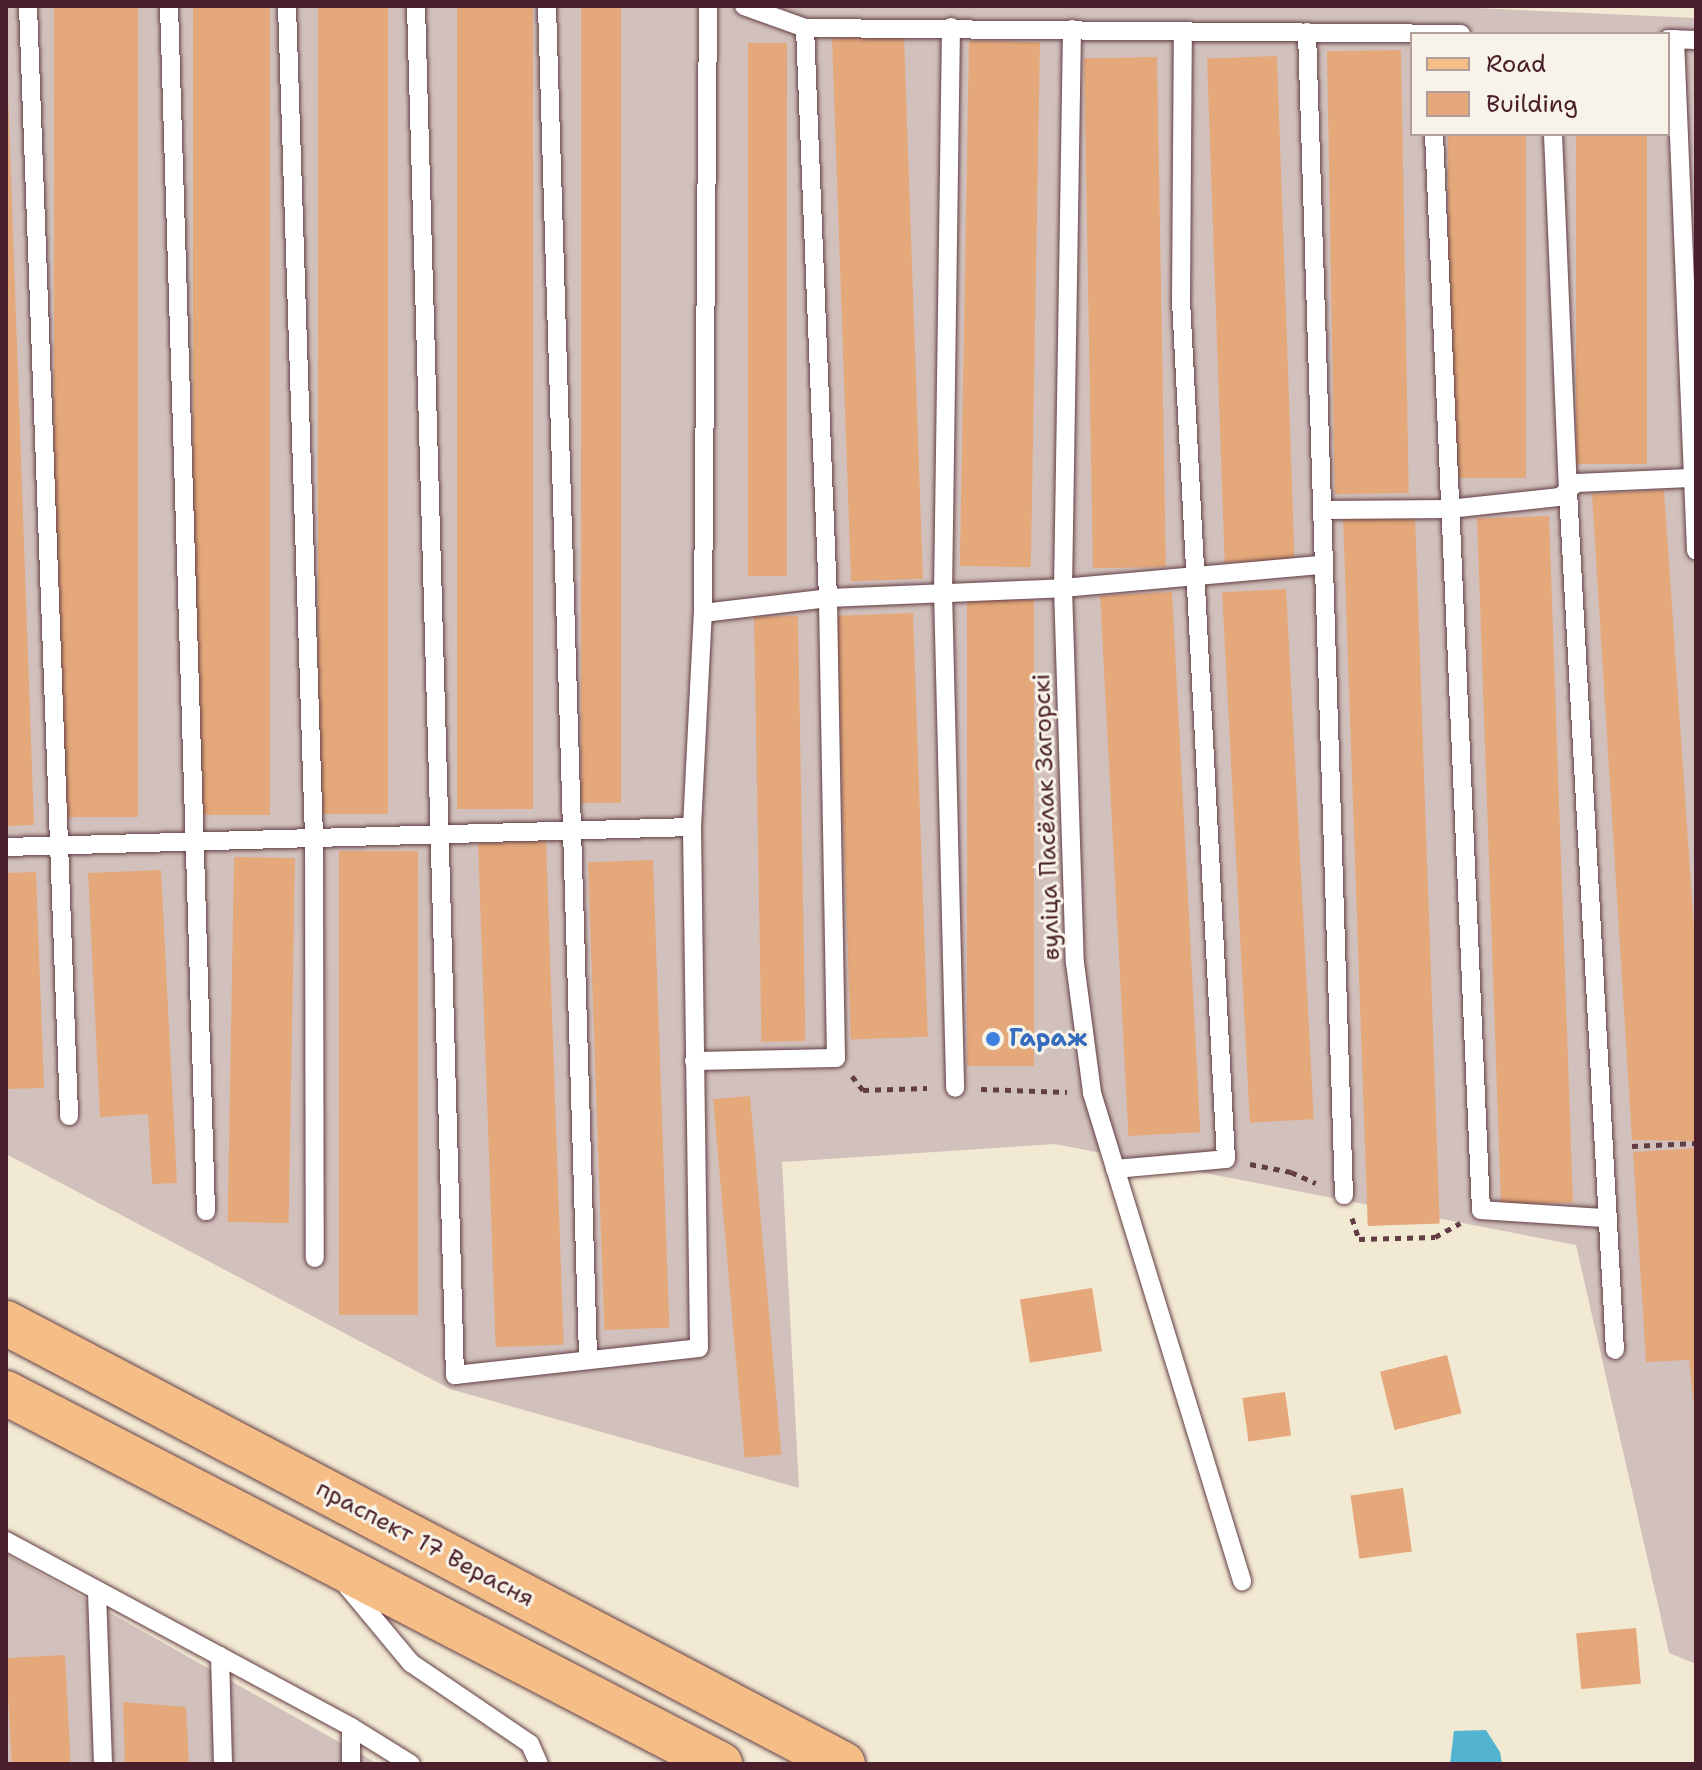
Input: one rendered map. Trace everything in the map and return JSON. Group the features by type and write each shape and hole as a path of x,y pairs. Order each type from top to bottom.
{"main road":[{"name":"праспект 17 Верасня","path":"6,1323 843,1764"},
{"path":"6,1393 720,1764"}],"lane":[{"path":"28,6 62,845 69,1116"},
{"path":"169,6 206,1211"},
{"path":"287,6 314,838 315,1258"},
{"path":"416,6 455,1375 699,1348 692,827 703,613 708,6"},
{"path":"547,6 588,1359"},
{"path":"744,6 805,28 1410,34"},
{"path":"951,27 943,591 955,1088"},
{"path":"694,1061 836,1058 828,598 805,28"},
{"name":"вуліца Пасёлак Загорскі","path":"1072,29 1063,588 1075,963 1092,1093 1242,1581"},
{"path":"1115,1169 1226,1159 1181,299 1183,31"},
{"path":"1307,32 1325,510 1322,565 1344,1195"},
{"path":"1696,40 1671,39 1690,478 1696,551"},
{"path":"1434,136 1481,1210 1606,1218"},
{"path":"1553,136 1568,491 1615,1350"},
{"path":"1325,510 1449,509 1560,497 1576,483 1690,478"},
{"path":"703,613 828,598 1063,588 1322,565"},
{"path":"6,847 692,827"},
{"path":"6,1541 351,1727 411,1764"},
{"path":"323,1558 411,1663 530,1744 539,1764"},
{"path":"97,1592 103,1764"},
{"path":"220,1656 223,1764"},
{"path":"351,1727 351,1764"}],"path":[{"path":"1603,1147 1696,1143"}],"shaded area":[{"path":"6,6 1429,6 1696,18 1696,1664 1669,1653 1576,1245 1055,1144 782,1162 799,1488 450,1389 6,1154"},
{"path":"6,1554 378,1764 6,1764"}],"water":[{"path":"1486,1730 1500,1752 1502,1764 1450,1764 1454,1731"}],"building":[{"path":"54,6 138,6 138,817 54,817"},
{"path":"193,6 270,6 270,815 193,815"},
{"path":"318,6 388,6 388,814 318,814"},
{"path":"457,6 533,6 533,809 457,809"},
{"path":"581,6 621,6 621,803 581,803"},
{"path":"6,35 34,825 6,826"},
{"path":"904,36 923,579 851,581 832,39"},
{"path":"969,41 1040,42 1031,567 960,566"},
{"path":"748,43 787,43 787,576 748,576"},
{"path":"1401,50 1409,493 1335,494 1327,51"},
{"path":"1277,56 1295,560 1225,562 1207,58"},
{"path":"1157,57 1166,567 1093,568 1084,58"},
{"path":"1448,136 1526,136 1526,478 1448,478"},
{"path":"1576,136 1647,136 1647,464 1576,464"},
{"path":"1664,490 1696,958 1696,1141 1632,1140 1592,494"},
{"path":"1415,516 1440,1224 1368,1226 1343,519"},
{"path":"1549,516 1573,1203 1501,1205 1477,519"},
{"path":"1286,589 1314,1119 1250,1123 1222,592"},
{"path":"1172,592 1200,1132 1128,1136 1100,596"},
{"path":"967,600 1034,600 1034,1066 967,1066"},
{"path":"913,613 928,1037 851,1039 836,616"},
{"path":"798,616 805,1041 761,1042 754,617"},
{"path":"546,841 564,1345 496,1347 478,843"},
{"path":"339,851 418,851 418,1315 339,1315"},
{"path":"234,857 295,858 289,1223 228,1222"},
{"path":"653,860 669,1328 604,1330 588,862"},
{"path":"161,870 177,1183 152,1184 148,1114 100,1117 88,873"},
{"path":"36,872 44,1088 6,1089 6,873"},
{"path":"750,1096 781,1455 745,1458 713,1099"},
{"path":"1696,1148 1694,1408 1689,1360 1646,1362 1633,1152"},
{"path":"1092,1288 1102,1351 1030,1363 1020,1299"},
{"path":"1447,1355 1462,1413 1395,1430 1380,1372"},
{"path":"1285,1392 1291,1436 1249,1442 1242,1398"},
{"path":"1403,1488 1412,1551 1359,1559 1351,1495"},
{"path":"1636,1628 1641,1684 1581,1689 1576,1633"},
{"path":"65,1655 71,1764 12,1764 6,1658"},
{"path":"123,1702 186,1707 189,1764 125,1764"}],"place":[{"name":"Гараж","path":"993,1039"}]}
